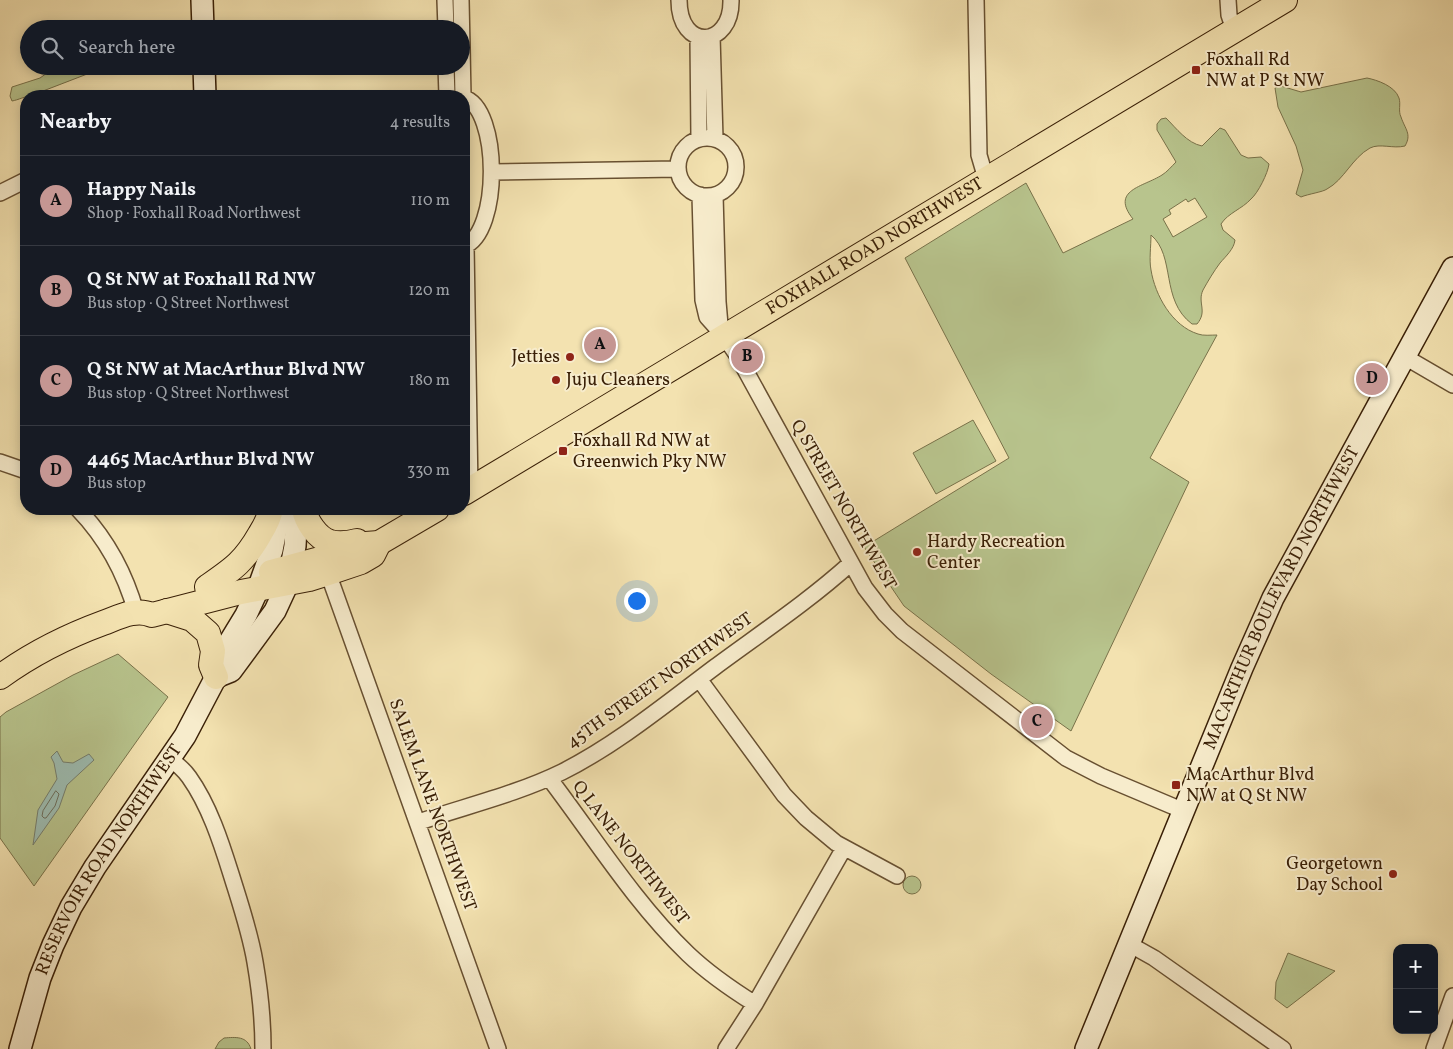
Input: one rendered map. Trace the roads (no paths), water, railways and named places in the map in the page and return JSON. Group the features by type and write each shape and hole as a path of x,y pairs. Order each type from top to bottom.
{"main road":[{"path":"202,0 203,20"},
{"name":"FOXHALL ROAD NORTHWEST","path":"470,489 1285,0"},
{"path":"204,75 205,90"},
{"name":"MACARTHUR BOULEVARD NORTHWEST","path":"1086,1049 1242,668 1273,598 1453,268"},
{"path":"207,587 234,569 249,554 270,515"},
{"name":"RESERVOIR ROAD NORTHWEST","path":"20,1049 40,978 71,907 95,867 185,736 216,678 218,661 246,615 261,581 272,550 279,515"},
{"name":"RESERVOIR ROAD NORTHWEST","path":"216,678 230,671 275,611 290,574 298,515"},
{"path":"305,515 312,526 329,542 348,543 364,540 379,543"},
{"path":"0,677 31,656 69,636 140,612 152,615 261,581 290,574 327,557 366,544 379,543 427,515"},
{"path":"290,574 309,579 361,562 373,555 379,543"},
{"path":"140,612 147,603 207,587 261,581"},
{"path":"167,611 192,619 208,633 213,651 211,665 216,678"}],"street":[{"path":"445,0 446,20"},
{"path":"461,0 461,20"},
{"path":"679,0 679,10 687,30 705,37 721,30 729,22 732,11 731,0"},
{"path":"976,0 979,155 986,179"},
{"path":"1228,0 1229,15 1234,30"},
{"path":"705,37 715,139"},
{"path":"699,139 705,37"},
{"path":"446,75 447,90"},
{"path":"463,75 463,90"},
{"path":"470,101 482,117 488,141 492,172 489,203 483,226 478,236 470,244"},
{"path":"699,139 715,139 723,142 733,153 736,167 733,180 724,191 708,195 694,194 682,184 677,169 681,152 689,143 699,139"},
{"path":"492,172 677,169"},
{"path":"0,193 20,183"},
{"name":"Q STREET NORTHWEST","path":"708,195 720,325 724,336 737,355 865,588 884,614 897,627 1055,750 1088,770 1184,811"},
{"path":"1405,356 1453,386"},
{"path":"0,462 20,469"},
{"path":"83,515 95,528 111,552 140,612"},
{"name":"45TH STREET NORTHWEST","path":"419,822 534,784 578,763 612,742 699,679 830,582 851,563"},
{"name":"SALEM LANE NORTHWEST","path":"328,573 419,822 498,1049"},
{"path":"699,679 784,795 806,818 844,848 897,876"},
{"path":"170,759 189,776 197,791 218,837 238,896 248,928 256,967 261,1003 263,1049"},
{"name":"Q LANE NORTHWEST","path":"548,778 659,924 721,982 755,1004"},
{"path":"726,1049 755,1004 844,848"},
{"path":"1129,944 1165,965 1283,1049"},
{"path":"1434,1049 1453,996"}],"water":[{"path":"57,751 63,762 73,763 89,754 94,760 67,785 59,808 33,845 38,810 57,779 51,757"}],"place":[{"name":"Foxhall Rd NW at P St NW","path":"1196,70"},
{"name":"Happy Nails","path":"600,345"},
{"name":"Jetties","path":"570,357"},
{"name":"Q St NW at Foxhall Rd NW","path":"747,357"},
{"name":"4465 MacArthur Blvd NW","path":"1372,379"},
{"name":"Juju Cleaners","path":"556,380"},
{"name":"Foxhall Rd NW at Greenwich Pky NW","path":"563,451"},
{"name":"Hardy Recreation Center","path":"917,552"},
{"name":"Q St NW at MacArthur Blvd NW","path":"1037,722"},
{"name":"MacArthur Blvd NW at Q St NW","path":"1176,785"},
{"name":"Georgetown Day School","path":"1393,874"}]}
